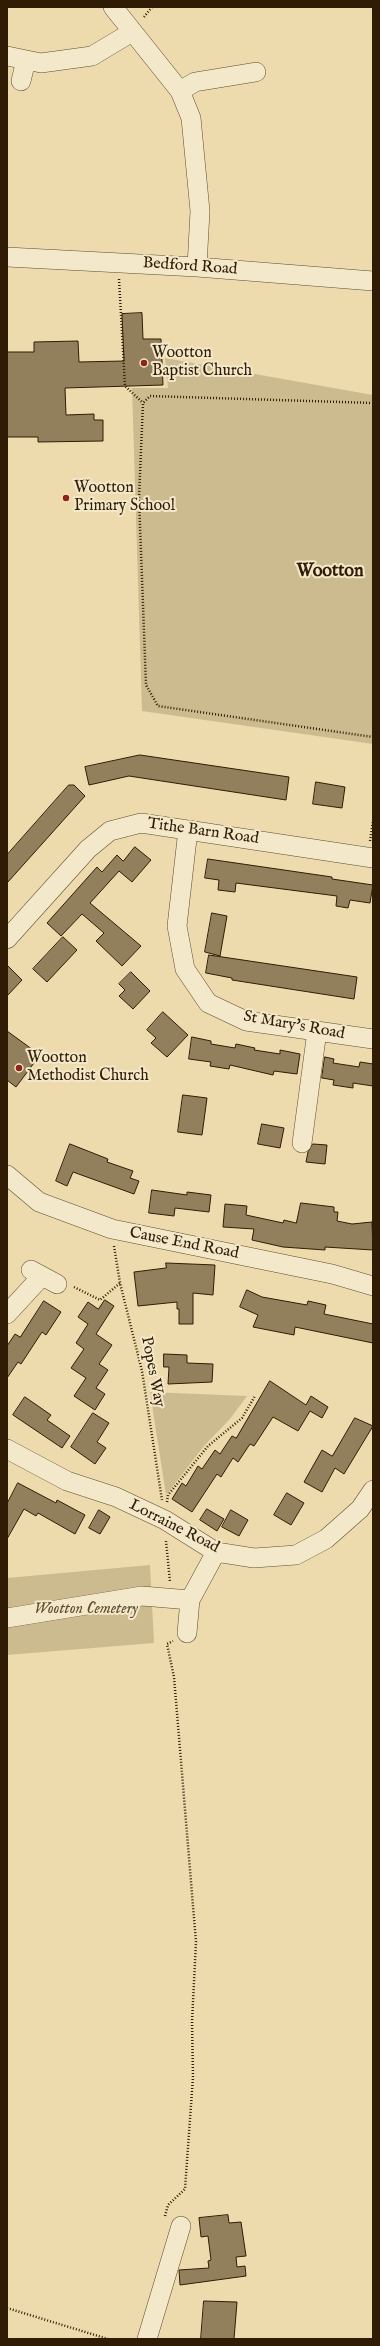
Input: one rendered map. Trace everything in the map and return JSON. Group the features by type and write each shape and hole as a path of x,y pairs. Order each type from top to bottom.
{"street":[{"path":"113,7 180,90 191,118 200,211 197,267"},
{"path":"7,56 41,63 92,56 132,32"},
{"path":"21,81 26,60"},
{"path":"180,90 195,82 256,72"},
{"name":"Bedford Road","path":"7,258 118,262 373,281"},
{"name":"Tithe Barn Road","path":"7,939 88,849 110,831 141,822 373,858"},
{"name":"St Mary's Road","path":"188,830 177,926 185,969 208,1003 246,1021 373,1039"},
{"path":"302,1143 316,1031"},
{"name":"Cause End Road","path":"7,1175 39,1202 112,1230 332,1274 373,1286"},
{"path":"7,1314 44,1277"},
{"name":"Lorraine Road","path":"7,1450 67,1481 116,1497 164,1519 216,1552 254,1558 296,1555 326,1539 360,1509 373,1491"},
{"path":"187,1633 190,1600 216,1552"},
{"path":"7,1618 142,1596 190,1600"},
{"path":"147,2339 172,2225"}],"path":[{"path":"118,262 125,386 143,403"},
{"path":"373,403 150,396 143,403 139,498 146,685 158,706 373,737"},
{"name":"Popes Way","path":"112,1230 120,1283 142,1371 164,1519"},
{"path":"44,1277 74,1287 100,1300 120,1283"},
{"path":"190,1600 170,1583 164,1519 168,1495 208,1446 242,1418 255,1396"},
{"path":"172,2225 168,2205 186,2189 194,2077 192,2022 196,1942 174,1677 166,1644 187,1633"},
{"path":"7,2308 108,2339"}],"green space":[{"path":"165,358 373,395 373,744 142,711 132,388 168,388"},
{"path":"150,1392 247,1396 230,1419 204,1446 166,1495"},
{"name":"Wootton Cemetery","path":"150,1565 154,1643 7,1655 7,1578"}],"building":[{"path":"142,313 143,339 161,339 163,385 65,388 66,415 94,414 94,420 103,420 103,441 38,442 38,437 7,437 7,352 34,352 34,342 78,341 79,362 124,361 122,314"},
{"path":"140,755 289,777 286,800 129,776 89,785 85,767"},
{"path":"316,782 345,787 342,808 313,804"},
{"path":"69,785 74,785 85,796 7,883 7,855"},
{"path":"135,847 151,860 132,882 119,871 90,903 141,946 122,966 96,941 104,933 82,914 61,936 47,923 97,867 102,872 117,855 123,861"},
{"path":"208,859 332,877 332,879 373,885 370,903 350,900 348,908 336,906 337,896 236,883 235,892 218,890 219,880 205,878"},
{"path":"212,913 227,916 220,956 205,952"},
{"path":"63,937 77,950 47,982 33,969"},
{"path":"209,955 357,977 354,999 232,980 232,978 206,973"},
{"path":"7,965 22,980 7,996"},
{"path":"131,972 150,991 133,1009 119,996 125,990 119,984"},
{"path":"163,1012 188,1035 167,1057 151,1043 156,1038 147,1030"},
{"name":"Wootton Methodist Church","path":"7,1031 40,1055 16,1087 7,1080"},
{"path":"192,1037 211,1041 211,1044 235,1048 236,1044 255,1048 254,1050 280,1054 280,1050 300,1054 297,1074 274,1071 273,1075 230,1065 229,1069 210,1066 211,1062 189,1059"},
{"path":"325,1057 334,1059 333,1063 359,1067 360,1062 373,1064 373,1086 353,1083 353,1088 333,1085 334,1080 322,1078"},
{"path":"183,1095 207,1098 202,1135 178,1132"},
{"path":"262,1124 284,1128 280,1148 258,1144"},
{"path":"70,1144 108,1159 107,1162 133,1171 130,1178 139,1181 134,1194 73,1172 67,1186 56,1181"},
{"path":"313,1144 327,1145 325,1164 306,1162 308,1152"},
{"path":"152,1190 187,1195 187,1192 211,1195 209,1212 175,1208 174,1216 149,1213"},
{"path":"301,1203 334,1207 334,1212 338,1212 337,1221 352,1224 372,1222 373,1250 325,1247 325,1250 283,1247 252,1240 254,1229 223,1227 225,1204 247,1206 246,1215 283,1223 284,1220 296,1223"},
{"path":"166,1263 215,1265 213,1295 193,1293 193,1324 179,1324 179,1309 177,1309 177,1302 138,1306 134,1272 166,1268"},
{"path":"247,1290 262,1297 307,1305 308,1301 326,1305 324,1314 373,1324 373,1343 295,1327 294,1335 253,1327 258,1315 240,1307"},
{"path":"105,1300 114,1306 96,1334 112,1345 99,1364 108,1370 96,1388 105,1394 95,1410 74,1396 86,1378 71,1368 84,1349 76,1343 88,1324 78,1317 88,1302 98,1309"},
{"path":"44,1301 61,1312 46,1335 42,1332 21,1364 18,1362 7,1378 7,1346 15,1334 20,1337"},
{"path":"164,1354 187,1355 187,1363 213,1364 212,1382 168,1384 169,1367 164,1367"},
{"path":"270,1381 306,1405 311,1396 328,1407 322,1418 310,1411 298,1431 273,1417 254,1446 250,1444 238,1462 233,1458 221,1477 217,1474 192,1512 172,1499 182,1483 186,1486 198,1466 202,1469 215,1450 220,1454 232,1436 236,1438"},
{"path":"25,1397 51,1415 47,1420 70,1436 62,1448 13,1415"},
{"path":"93,1413 109,1423 97,1442 106,1448 95,1464 71,1447"},
{"path":"355,1418 373,1426 344,1474 335,1468 322,1492 304,1482 322,1450 332,1456"},
{"path":"18,1483 56,1503 57,1500 85,1515 75,1534 38,1513 36,1516 24,1509 7,1539 7,1504"},
{"path":"287,1493 304,1503 291,1525 274,1515"},
{"path":"207,1509 224,1519 217,1531 200,1520"},
{"path":"99,1510 110,1517 100,1534 89,1528"},
{"path":"231,1510 248,1520 239,1536 222,1527"},
{"path":"228,2215 229,2223 241,2222 246,2256 236,2257 237,2267 245,2266 246,2276 180,2285 179,2270 209,2268 208,2261 211,2260 208,2236 201,2237 199,2218"},
{"path":"204,2301 237,2302 234,2339 201,2339"}],"place":[{"name":"Wootton Baptist Church","path":"144,363"},
{"name":"Wootton Primary School","path":"66,498"},
{"name":"Wootton Methodist Church","path":"19,1068"}],"district":[{"name":"Wootton","path":"330,572"}]}
